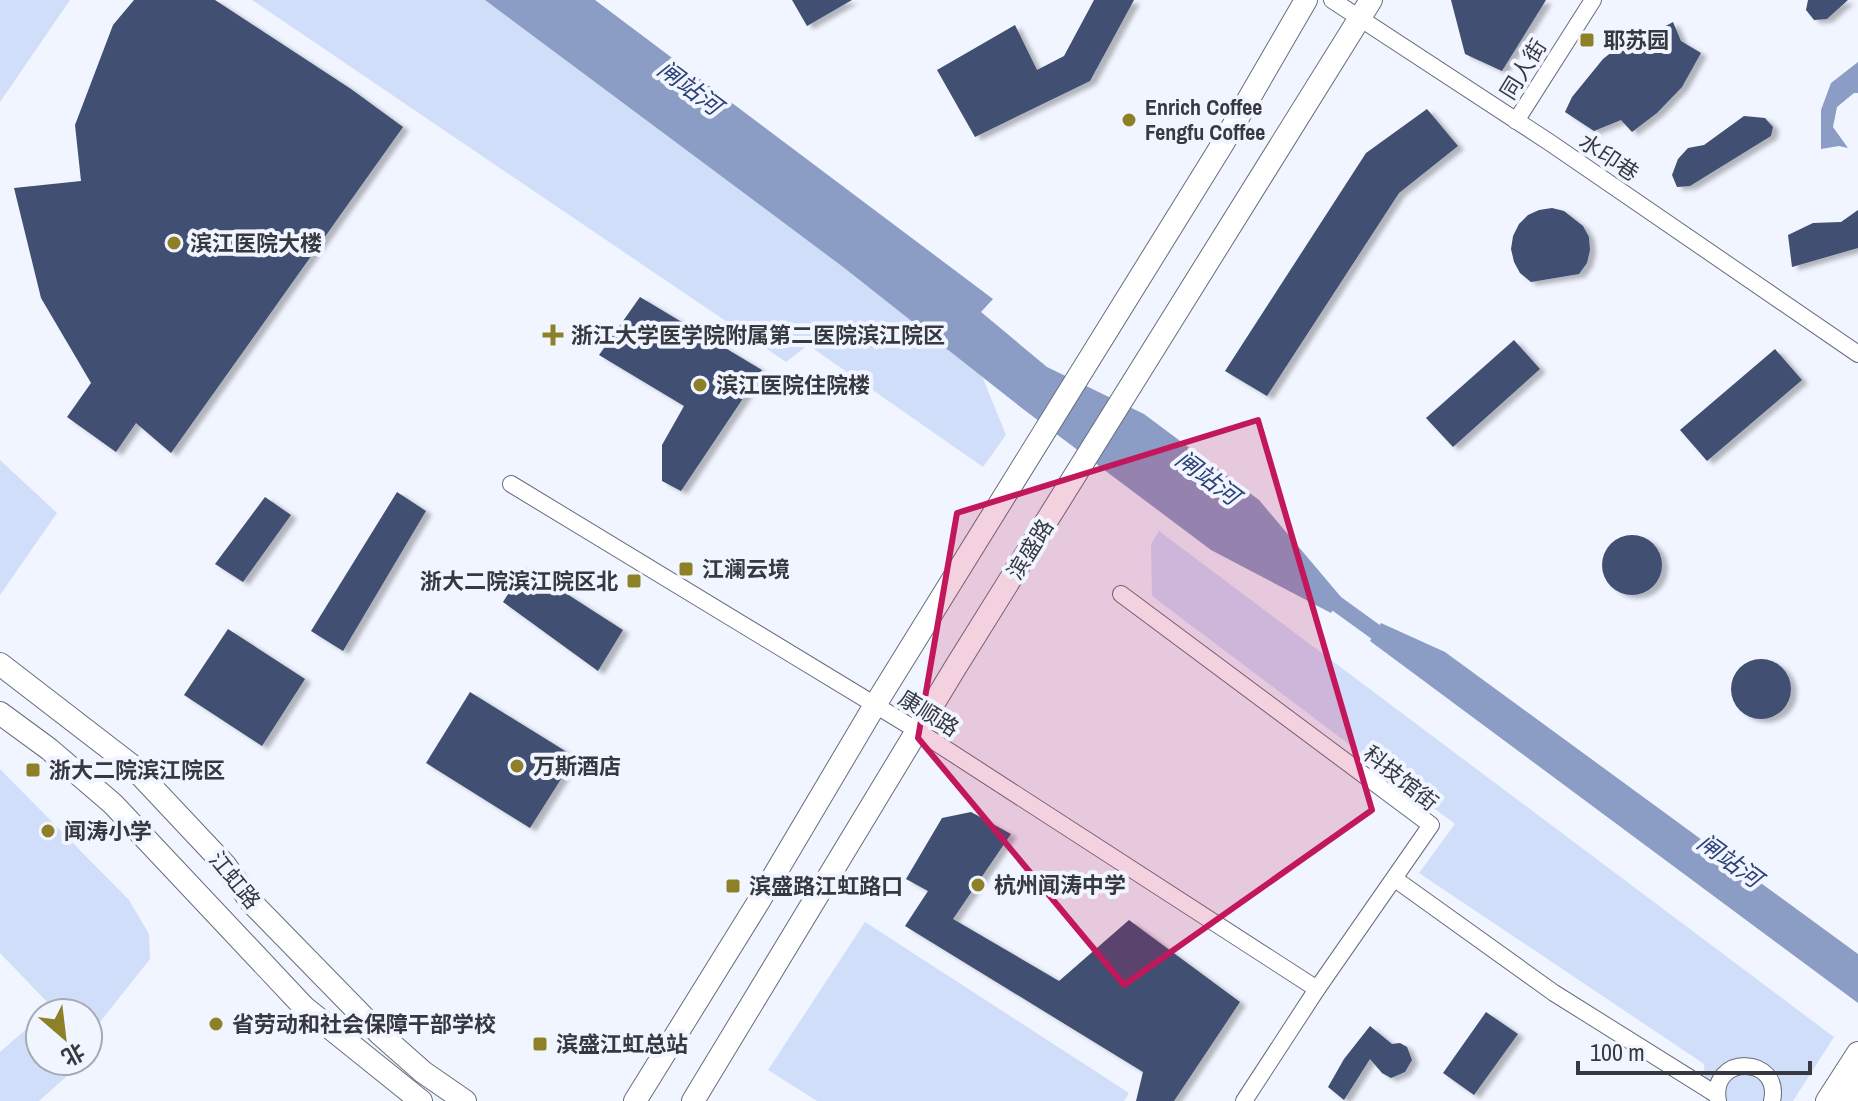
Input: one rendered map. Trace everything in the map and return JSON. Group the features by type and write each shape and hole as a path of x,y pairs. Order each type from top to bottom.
{"main road":[{"path":"635,1101 875,705 1222,145 1306,0"},
{"name":"滨盛路","path":"693,1101 955,668 1366,9"},
{"name":"江虹路","path":"0,664 131,765 225,865 251,902 380,1034 423,1072 465,1101"},
{"name":"江虹路","path":"0,713 49,749 113,804 304,1007 421,1101"},
{"path":"1827,1101 1858,1053"},
{"path":"1847,1101 1858,1084"}],"street":[{"name":"水印巷","path":"1332,0 1366,9 1516,121 1858,354"},
{"name":"同人街","path":"1516,121 1593,0"},
{"name":"康顺路","path":"511,484 918,731 1317,989"},
{"name":"科技馆街","path":"1121,594 1431,825 1244,1101"},
{"path":"1395,879 1554,993 1717,1098 1721,1077 1736,1066 1745,1065 1763,1071 1769,1078 1772,1101"}],"highlighted area":[{"path":"1258,420 1372,810 1124,985 918,738 957,513"}],"shaded area":[{"path":"0,0 70,0 0,102"},
{"path":"252,0 485,0 843,267 982,376 1006,435 983,467 808,345 786,362"},
{"path":"0,460 57,513 0,595"},
{"path":"1159,531 1834,1037 1793,1101 1706,1101 1704,1064 1419,873 1455,824 1152,596 1151,544"},
{"path":"0,769 129,900 149,934 150,959 104,1017 104,997 42,997 0,953"},
{"path":"865,922 1129,1093 1124,1101 817,1101 768,1070"},
{"path":"24,1031 24,1077 66,1077 39,1101 0,1101 0,1052"}],"water":[{"path":"485,0 595,0 993,299 981,312 1047,367 1144,414 1259,500 1341,597 1331,613 1211,550 1023,409 843,267"},
{"path":"1858,62 1858,93 1837,107 1833,127 1848,148 1821,149 1821,110 1831,83"},
{"path":"1381,623 1445,652 1858,954 1858,1003 1370,641"}],"building":[{"name":"滨江医院大楼","path":"134,0 215,0 403,127 171,453 136,423 116,452 67,417 91,383 41,298 14,188 81,181 75,125 113,25"},
{"path":"792,0 852,0 807,26"},
{"path":"1094,0 1134,0 1090,81 975,137 937,70 1015,25 1037,70 1064,56"},
{"path":"1451,0 1546,0 1502,71 1465,54"},
{"path":"1808,0 1848,0 1827,19 1814,20 1806,10"},
{"path":"1673,22 1681,41 1701,53 1682,87 1657,113 1632,132 1621,120 1594,131 1565,112 1572,97 1603,59 1628,39 1631,45"},
{"path":"1427,109 1458,146 1399,193 1267,396 1225,371 1366,153"},
{"path":"1744,116 1765,118 1773,127 1771,136 1690,186 1677,187 1672,175 1678,159 1688,148 1704,145"},
{"path":"1552,208 1564,211 1583,226 1589,237 1587,263 1579,274 1531,282 1520,273 1514,262 1511,249 1513,236 1528,215"},
{"path":"1858,210 1858,248 1792,267 1788,235 1813,223 1841,222"},
{"name":"滨江医院住院楼","path":"640,297 762,370 681,491 662,481 662,445 684,406 599,355"},
{"path":"1514,340 1540,369 1453,447 1426,418"},
{"path":"1775,349 1802,380 1707,461 1680,430"},
{"path":"397,492 426,511 343,651 311,631"},
{"path":"265,497 291,515 243,582 215,564"},
{"path":"1632,535 1654,543 1662,565 1654,587 1632,595 1610,587 1602,565 1610,543"},
{"path":"525,567 623,630 598,671 503,602"},
{"path":"228,629 305,679 262,746 184,695"},
{"path":"1761,659 1773,661 1782,668 1789,677 1789,701 1782,710 1773,717 1761,719 1749,717 1740,710 1733,701 1731,689 1733,677 1740,668 1749,661"},
{"path":"470,692 575,757 530,828 426,763"},
{"path":"971,812 1011,834 953,919 1059,981 1129,920 1240,1002 1174,1101 1136,1101 1143,1072 905,926 928,891 906,879 942,818"},
{"path":"1486,1012 1518,1034 1474,1095 1443,1073"},
{"path":"1370,1026 1392,1044 1400,1043 1407,1047 1412,1060 1405,1072 1391,1078 1370,1059 1344,1100 1328,1087 1344,1059"}],"waterway":[{"name":"闸站河","path":"1319,591 1391,643"}],"place":[{"name":"耶苏园","path":"1587,40"},
{"name":"Enrich Coffee Fengfu Coffee","path":"1129,120"},
{"name":"滨江医院大楼","path":"174,243"},
{"name":"浙江大学医学院附属第二医院滨江院区","path":"553,335"},
{"name":"滨江医院住院楼","path":"700,385"},
{"name":"江澜云境","path":"686,569"},
{"name":"浙大二院滨江院区北","path":"634,581"},
{"name":"万斯酒店","path":"517,766"},
{"name":"浙大二院滨江院区","path":"33,770"},
{"name":"闻涛小学","path":"48,831"},
{"name":"杭州闻涛中学","path":"978,885"},
{"name":"滨盛路江虹路口","path":"733,886"},
{"name":"省劳动和社会保障干部学校","path":"216,1024"},
{"name":"滨盛江虹总站","path":"540,1044"}]}
